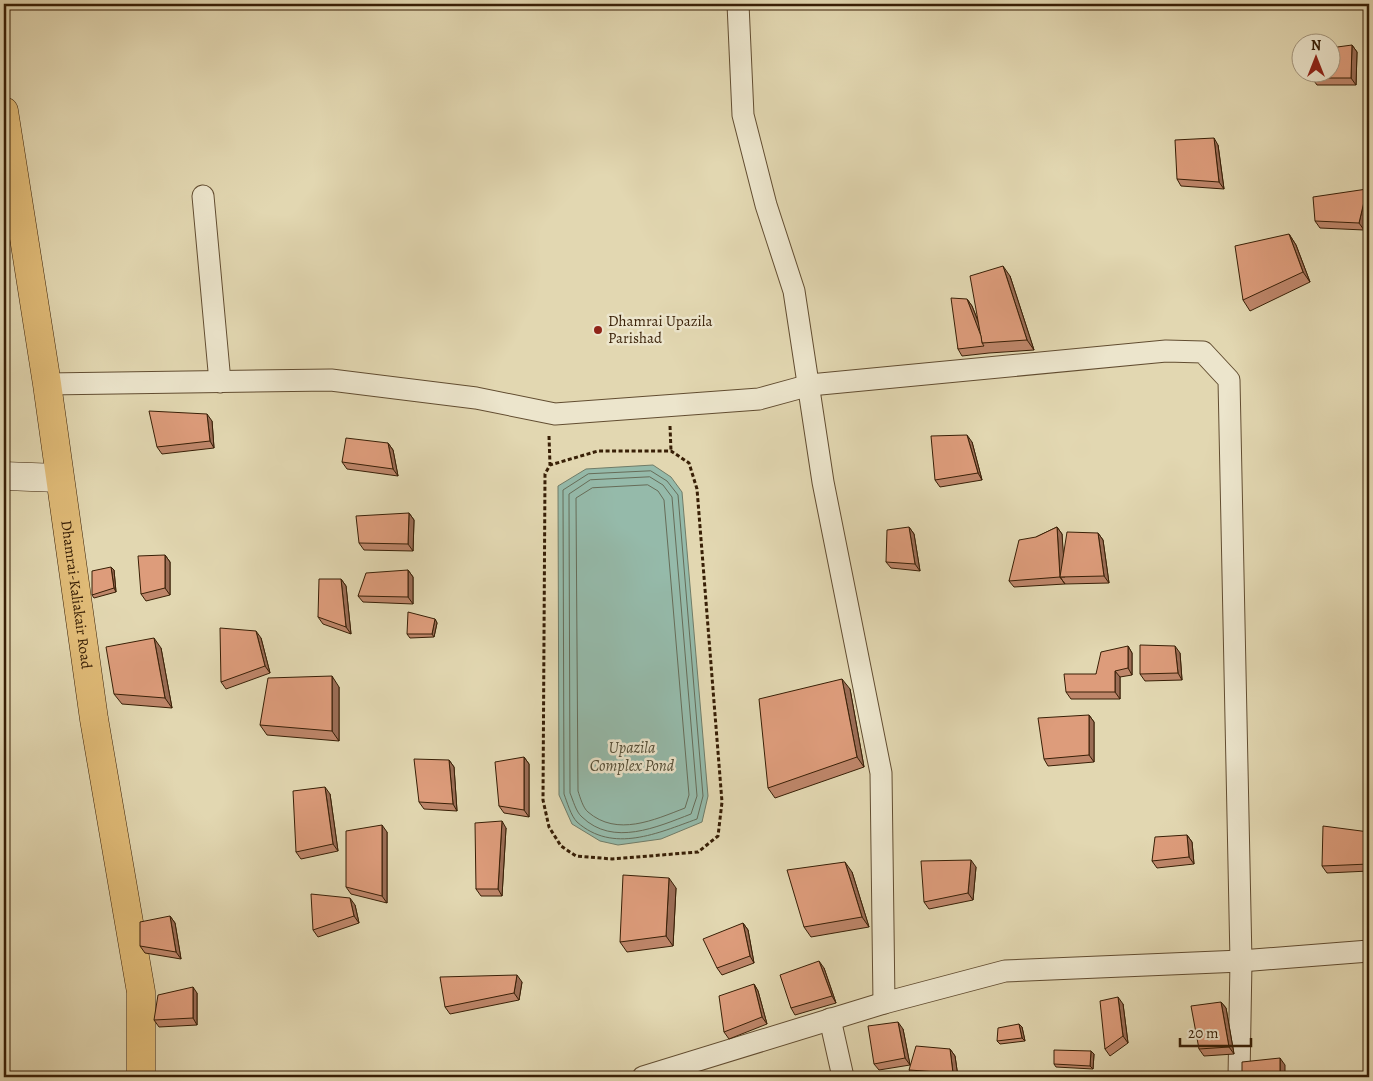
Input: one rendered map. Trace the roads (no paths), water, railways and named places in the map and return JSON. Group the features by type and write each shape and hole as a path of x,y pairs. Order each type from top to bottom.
{"main road":[{"name":"Dhamrai-Kaliakair Road","path":"4,111 47,384 94,719 141,992 141,1077"},
{"path":"4,476 59,478"}],"street":[{"path":"738,4 743,115 766,205 794,291 810,385 823,482 882,773 884,1003"},
{"path":"203,196 220,382"},
{"path":"47,384 331,380 476,398 555,414 759,399 810,385 1166,351 1203,352 1229,380 1241,961 1239,1077"},
{"path":"643,1077 884,1003 1005,971 1241,961 1369,951"},
{"path":"830,1019 843,1077"}],"water":[{"name":"Upazila Complex Pond","path":"653,465 671,477 682,492 708,796 702,822 661,839 618,845 600,841 572,824 559,795 558,486 586,469"}],"place":[{"name":"Dhamrai Upazila Parishad","path":"598,330"}]}
